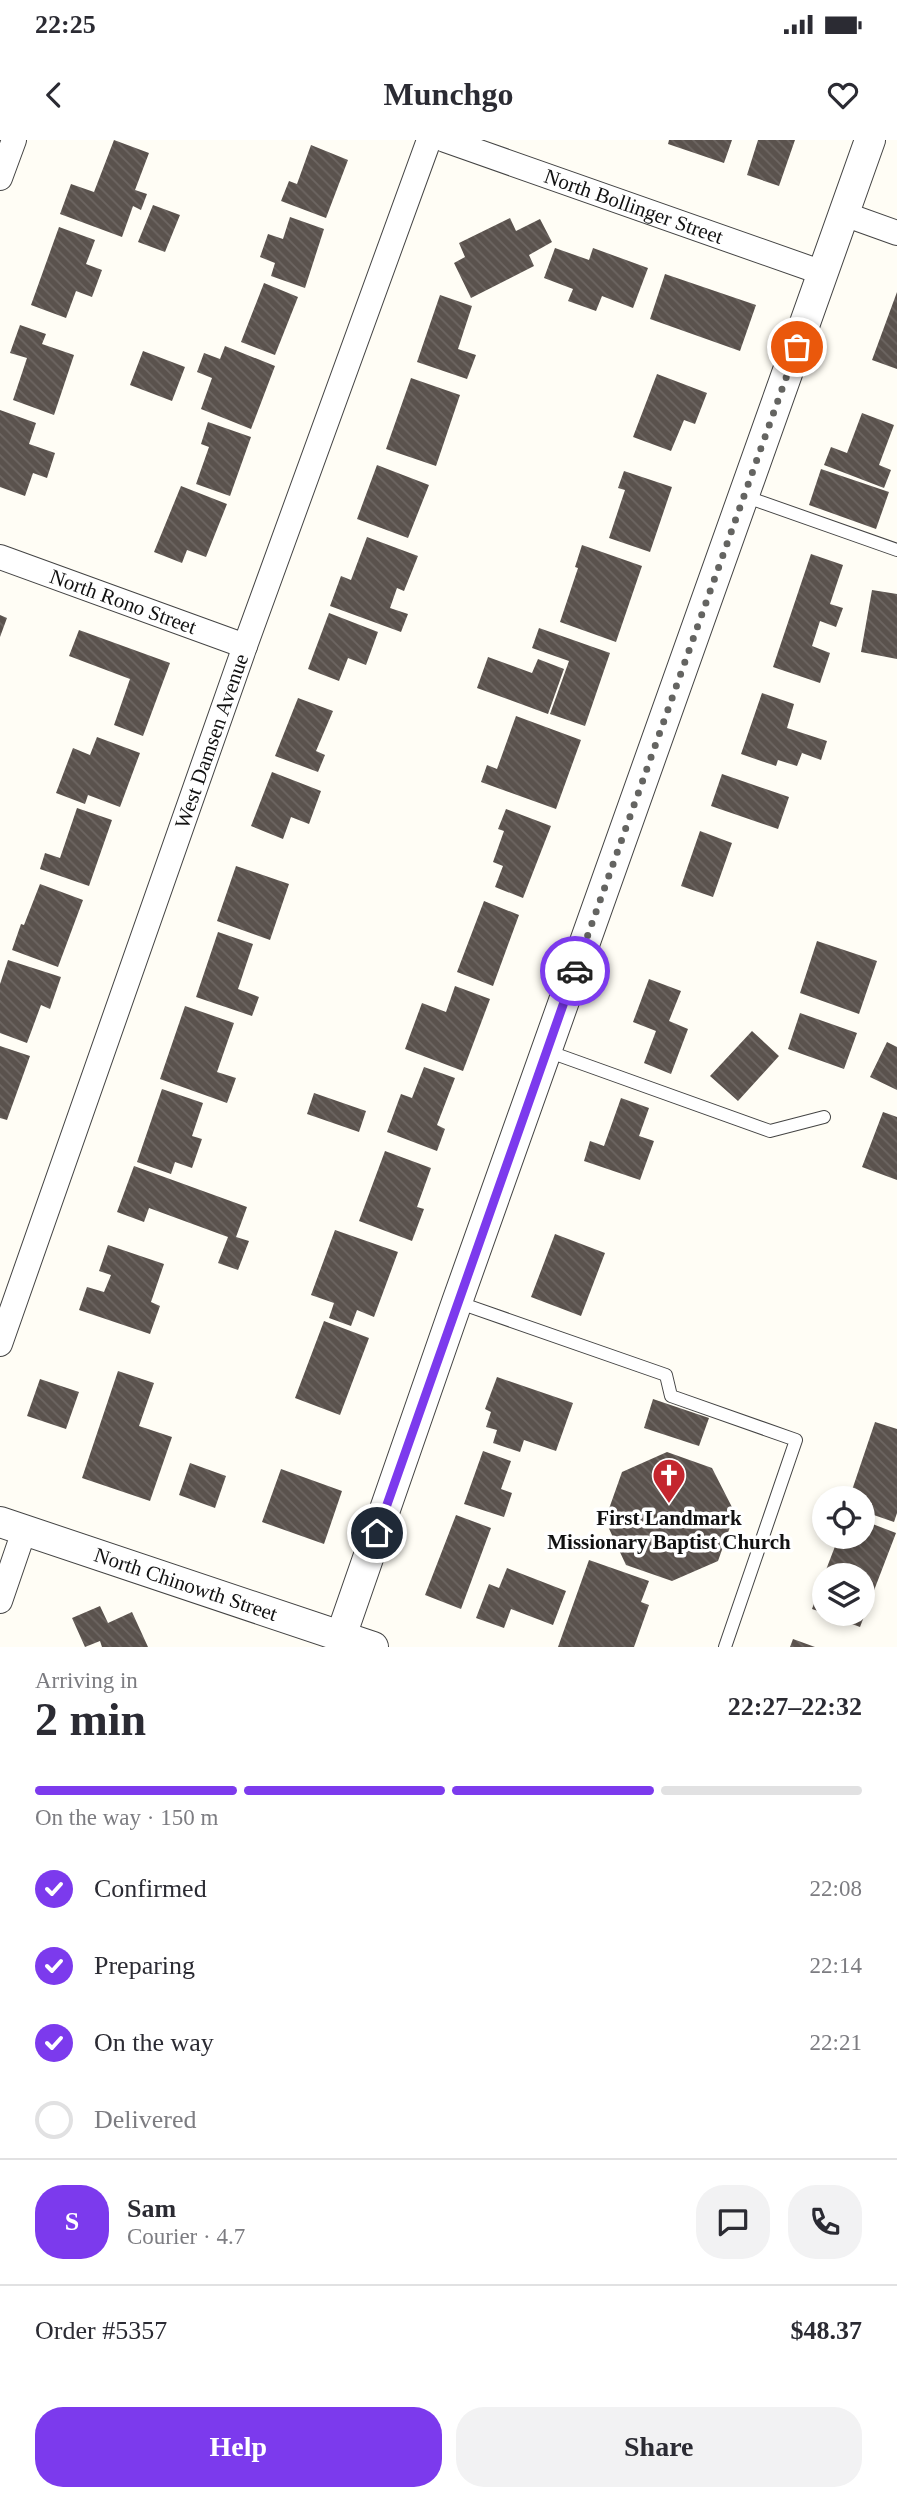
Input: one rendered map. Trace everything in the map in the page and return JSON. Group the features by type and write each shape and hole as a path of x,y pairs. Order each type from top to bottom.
{"street":[{"path":"0,178 14,140"},
{"name":"West Damsen Avenue","path":"0,1344 245,646 429,140"},
{"name":"North Bollinger Street","path":"445,140 823,273"},
{"path":"341,1636 870,140"},
{"path":"844,214 897,233"},
{"name":"North Rono Street","path":"0,556 245,646"},
{"path":"0,1601 12,1527"},
{"name":"North Chinowth Street","path":"12,1527 373,1647"}],"lane":[{"path":"744,496 897,550"},
{"path":"547,1051 770,1130 824,1117"},
{"path":"457,1302 666,1375 671,1396 796,1440 725,1647"}],"building":[{"path":"114,140 149,153 135,190 147,194 141,210 133,206 122,237 60,214 71,184 94,192"},
{"path":"669,140 732,140 724,163 668,144"},
{"path":"758,140 795,140 779,186 747,175"},
{"path":"311,145 348,160 326,218 281,201 289,181 297,184"},
{"path":"153,205 180,215 165,252 138,242"},
{"path":"290,217 324,229 305,288 271,276 275,263 260,257 268,234 283,239"},
{"path":"510,218 516,231 540,219 552,242 529,255 534,266 471,298 454,263 465,257 459,243"},
{"path":"59,227 95,240 86,264 102,270 92,297 76,291 66,318 31,305"},
{"path":"555,248 589,260 593,248 648,268 633,308 602,296 596,311 568,301 573,289 544,278"},
{"path":"665,274 756,305 740,351 650,319"},
{"path":"264,283 298,297 275,355 241,342"},
{"path":"897,292 897,369 872,360"},
{"path":"440,295 472,306 458,349 476,355 467,379 417,362"},
{"path":"20,325 46,334 42,344 74,355 54,415 13,400 27,358 10,353"},
{"path":"225,346 275,366 251,429 201,409 212,378 197,372 204,353 220,359"},
{"path":"143,351 185,367 172,401 130,385"},
{"path":"657,374 707,393 695,424 684,420 671,451 633,437"},
{"path":"411,378 460,395 436,466 386,449"},
{"path":"0,410 36,423 29,444 55,453 47,478 33,473 25,496 0,487"},
{"path":"862,413 894,425 879,465 891,470 884,488 824,465 831,447 847,453"},
{"path":"208,422 251,437 230,496 196,484 209,447 201,444"},
{"path":"377,465 429,485 408,538 357,519"},
{"path":"821,469 889,492 876,529 809,505"},
{"path":"624,471 672,487 650,552 609,538 625,490 618,488"},
{"path":"181,486 227,504 206,557 187,550 182,563 154,552"},
{"path":"367,537 418,556 404,591 397,588 390,608 408,614 401,632 330,606 341,576 351,580"},
{"path":"582,545 642,566 616,642 560,622 578,568 575,567"},
{"path":"811,554 843,565 830,604 843,608 836,627 820,621 812,646 830,653 820,683 773,667"},
{"path":"872,590 897,594 897,659 861,652"},
{"path":"329,613 378,632 366,665 348,658 339,681 308,669"},
{"path":"0,615 7,618 0,637"},
{"path":"539,628 610,653 585,726 550,714 569,661 532,648"},
{"path":"79,630 170,663 143,736 114,725 130,679 69,656"},
{"path":"488,657 532,673 538,659 564,669 548,714 477,688"},
{"path":"762,693 794,704 787,728 827,741 821,760 802,753 797,766 778,760 776,766 741,754"},
{"path":"298,698 333,711 316,751 325,755 318,772 275,756"},
{"path":"516,716 581,740 556,809 481,782 487,765 497,769"},
{"path":"97,737 140,753 120,807 88,795 85,804 56,793 73,748 90,755"},
{"path":"272,772 321,791 309,824 291,817 283,839 251,826"},
{"path":"722,774 789,797 778,829 711,806"},
{"path":"77,808 112,820 89,886 40,869 45,853 60,858"},
{"path":"506,809 551,826 523,898 495,887 503,866 493,862 504,831 498,829"},
{"path":"700,831 732,843 713,897 681,886"},
{"path":"236,866 289,884 270,940 217,921"},
{"path":"40,884 83,900 58,967 12,950"},
{"path":"484,901 519,915 493,986 457,972"},
{"path":"218,932 253,944 238,989 259,997 252,1016 196,997"},
{"path":"817,941 877,961 859,1014 800,993"},
{"path":"8,960 61,977 50,1009 41,1005 27,1043 0,1033 0,984"},
{"path":"649,979 681,991 669,1021 688,1029 671,1074 644,1063 656,1031 633,1022"},
{"path":"455,986 490,999 463,1071 405,1049 422,1003 446,1012"},
{"path":"185,1006 234,1023 217,1072 236,1078 227,1103 160,1079"},
{"path":"800,1013 857,1033 844,1069 788,1049"},
{"path":"752,1031 779,1056 738,1101 710,1076"},
{"path":"887,1042 897,1047 897,1090 870,1077"},
{"path":"0,1046 30,1056 7,1120 0,1118"},
{"path":"424,1067 455,1078 437,1125 445,1129 437,1151 387,1132 401,1094 412,1098"},
{"path":"162,1089 203,1103 192,1136 202,1139 192,1168 175,1162 171,1174 137,1162"},
{"path":"314,1093 366,1111 359,1132 307,1114"},
{"path":"621,1098 649,1108 639,1136 654,1141 640,1180 584,1161 590,1141 604,1146"},
{"path":"883,1112 897,1117 897,1180 862,1167"},
{"path":"385,1151 431,1168 417,1207 424,1209 412,1241 359,1221"},
{"path":"134,1166 247,1207 236,1237 249,1241 238,1270 218,1263 228,1237 149,1208 144,1222 117,1212"},
{"path":"335,1230 398,1252 374,1317 357,1310 351,1326 329,1318 334,1303 311,1295"},
{"path":"555,1234 605,1253 581,1316 531,1297"},
{"path":"108,1245 164,1264 151,1302 160,1306 150,1334 79,1310 87,1287 104,1292 111,1275 99,1271"},
{"path":"324,1321 369,1338 340,1415 295,1398"},
{"path":"118,1371 154,1383 139,1426 172,1437 150,1501 82,1478"},
{"path":"497,1377 573,1403 556,1451 524,1440 520,1452 493,1443 497,1430 486,1427 491,1412 485,1409"},
{"path":"40,1379 79,1392 66,1429 27,1416"},
{"path":"653,1399 709,1418 699,1446 644,1428"},
{"path":"875,1422 897,1429 897,1513 894,1522 875,1515 875,1486 853,1486"},
{"path":"483,1451 511,1461 501,1489 512,1493 504,1517 464,1504"},
{"path":"667,1452 712,1468 735,1513 718,1561 672,1581 626,1565 605,1520 622,1472"},
{"path":"190,1463 226,1476 215,1508 179,1495"},
{"path":"281,1469 342,1491 324,1544 262,1522"},
{"path":"456,1515 491,1528 461,1609 425,1595"},
{"path":"875,1525 896,1533 875,1588 875,1563 829,1563 834,1549 875,1549"},
{"path":"589,1560 649,1581 641,1602 649,1605 634,1647 558,1647"},
{"path":"507,1568 566,1591 553,1625 511,1609 504,1628 476,1618 489,1584 499,1588"},
{"path":"100,1606 108,1623 132,1612 148,1647 102,1647 100,1641 85,1647 72,1618"},
{"path":"793,1639 815,1647 790,1647"}],"way so far":[{"path":"575,971 797,347"}],"place":[{"name":"First Landmark Missionary Baptist Church","path":"669,1505"}],"route":[{"path":"377,1533 575,971"}]}
